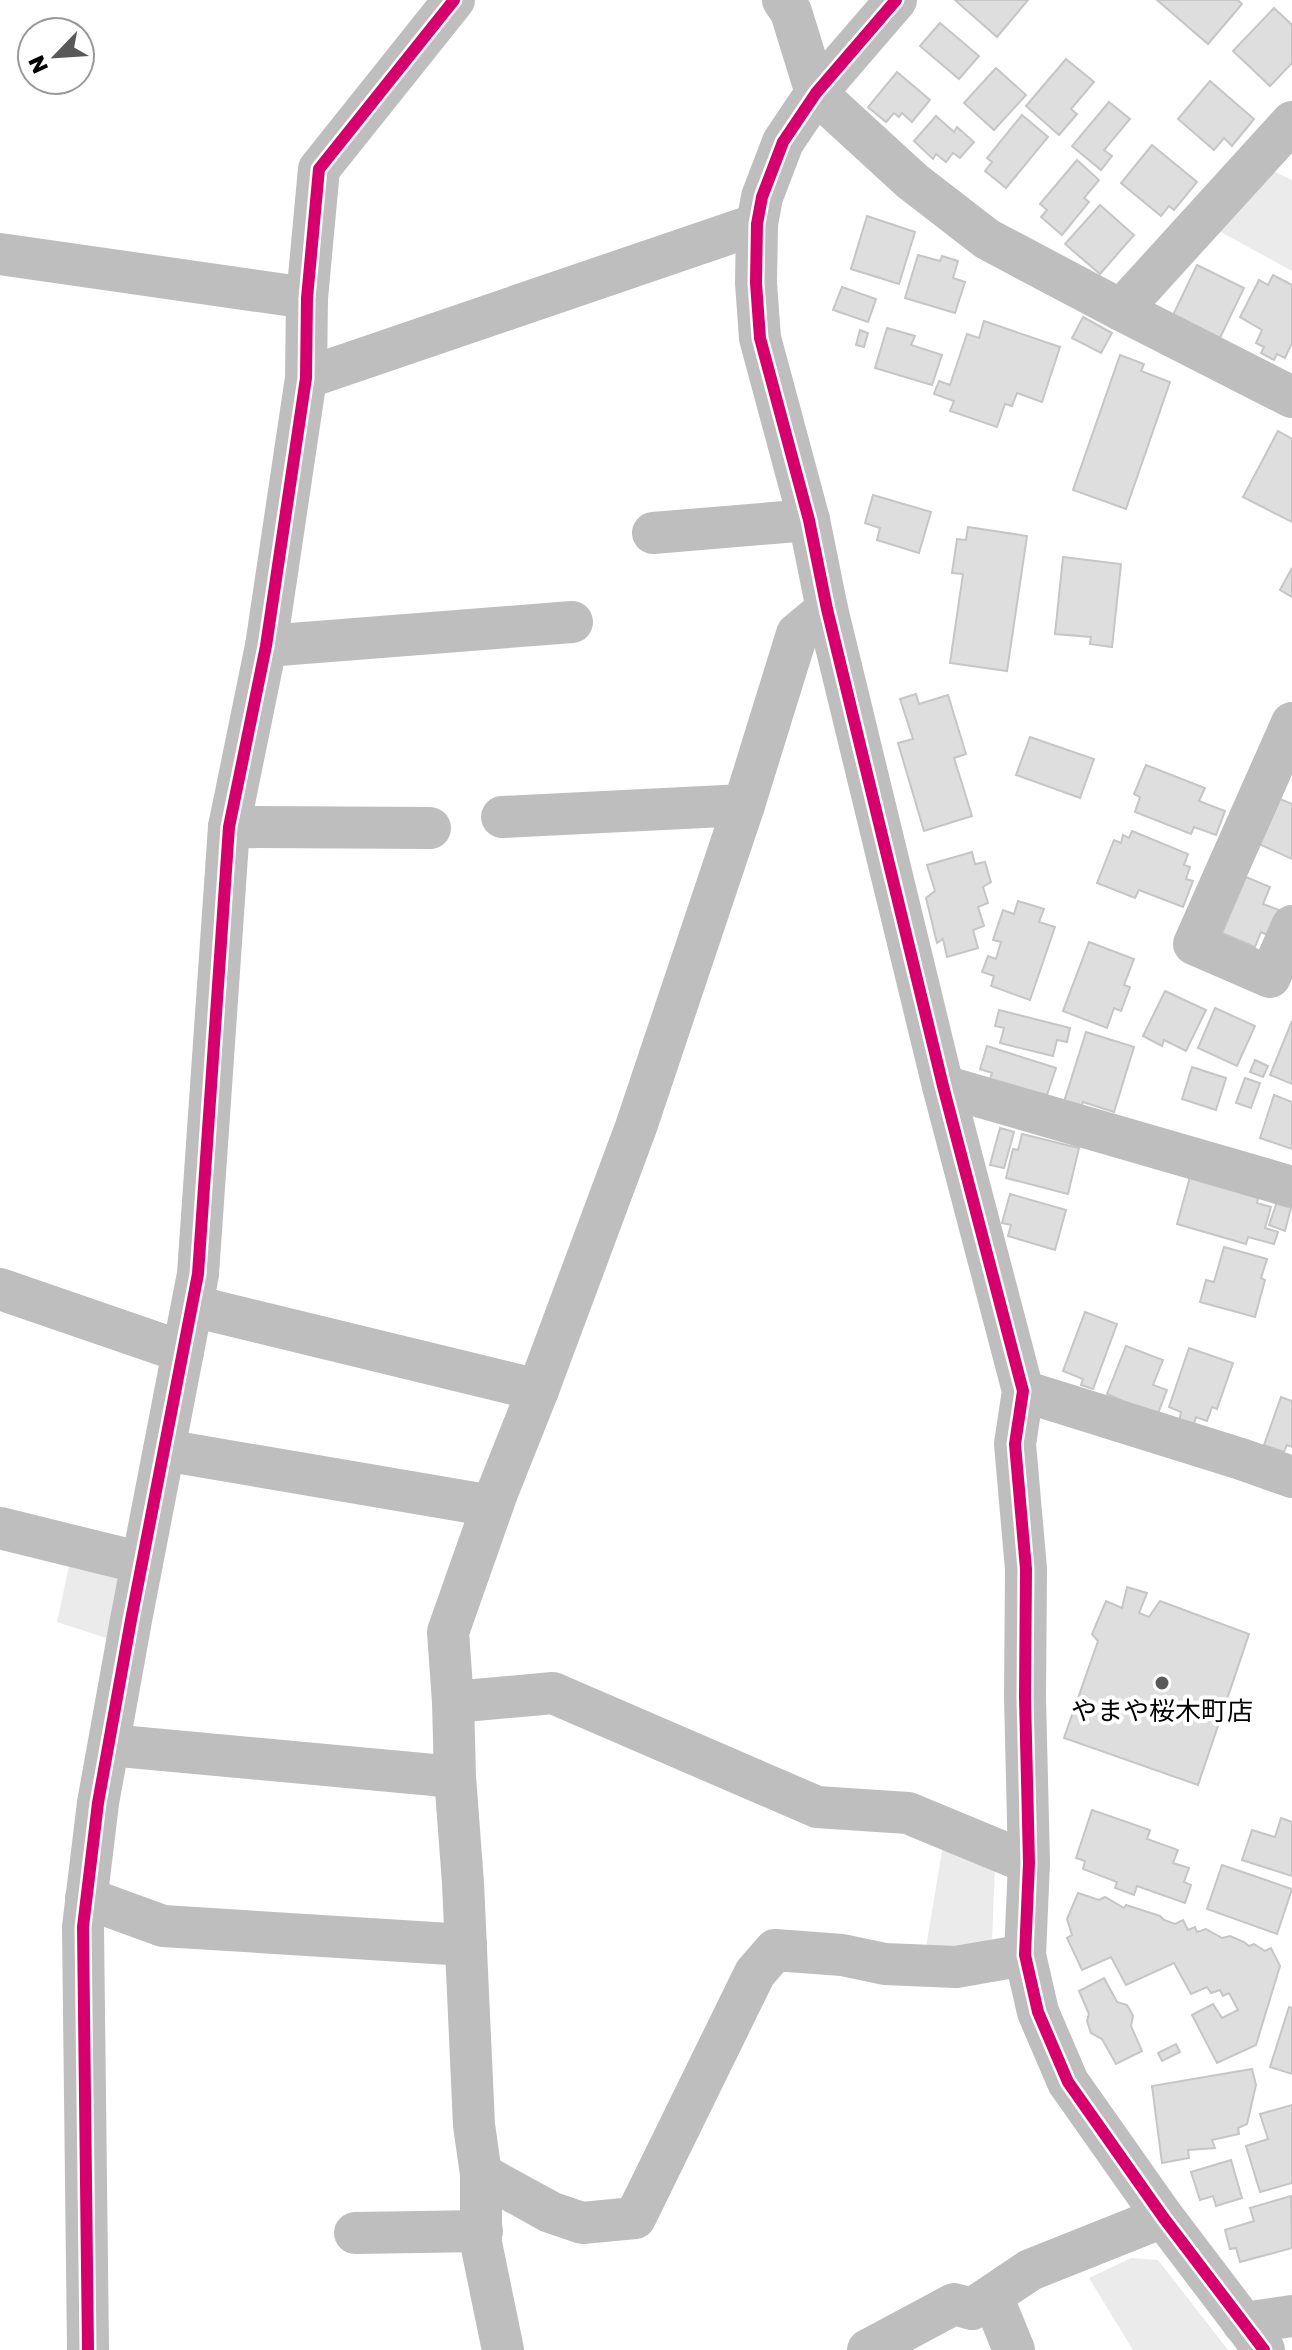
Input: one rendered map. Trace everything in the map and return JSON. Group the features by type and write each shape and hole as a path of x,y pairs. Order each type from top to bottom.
{"street":[{"path":"88,2350 83,1927 86,1898 98,1803 198,1274 229,827 266,646 306,378 307,298 319,169 454,0"},
{"path":"783,0 791,12 816,93 912,181 987,239 1292,397"},
{"path":"896,0 816,93 783,142 762,197 757,224 756,283 760,338 809,520 827,609 943,1086 1023,1391 1015,1444 1026,1569 1029,1863 1025,1955 1038,2012 1068,2082 1163,2217 1253,2336 1292,2316"},
{"path":"1121,310 1292,122"},
{"path":"306,378 757,224"},
{"path":"0,254 307,298"},
{"path":"653,533 809,520"},
{"path":"503,2350 481,2243 481,2174 474,2125 448,1632 492,1506 636,1127 744,805 797,634 827,609"},
{"path":"266,646 572,622"},
{"path":"1292,723 1194,944 1270,977 1292,926"},
{"path":"502,817 744,805"},
{"path":"229,827 430,828"},
{"path":"943,1086 1292,1187"},
{"path":"0,1289 183,1352"},
{"path":"193,1306 538,1390"},
{"path":"1023,1391 1292,1477"},
{"path":"164,1450 492,1506"},
{"path":"0,1528 142,1563"},
{"path":"453,1702 553,1693 817,1807 908,1813 1029,1863"},
{"path":"109,1745 455,1777"},
{"path":"86,1898 163,1926 466,1945"},
{"path":"481,2174 550,2212 582,2223 635,2218 755,1973 775,1950 842,1955 885,1964 956,1967 1025,1955"},
{"path":"868,2350 954,2304 972,2309 1030,2270 1163,2217"},
{"path":"355,2233 482,2231"},
{"path":"992,2296 1014,2350"}],"shaded area":[{"path":"1273,171 1292,180 1292,271 1219,231"},
{"path":"72,1552 131,1577 125,1644 57,1622"},
{"path":"943,1845 995,1866 992,1941 971,1953 926,1947"},
{"path":"1131,2258 1158,2260 1228,2350 1133,2350 1089,2278"}],"building":[{"path":"955,0 1028,0 997,37"},
{"path":"1157,0 1238,0 1242,4 1208,44"},
{"path":"1274,8 1292,25 1292,63 1270,86 1233,51"},
{"path":"940,23 979,56 959,79 920,46"},
{"path":"1066,59 1094,82 1071,109 1077,114 1059,135 1026,106"},
{"path":"996,68 1026,95 994,130 964,103"},
{"path":"897,72 930,100 912,122 902,113 899,117 894,113 886,122 868,107"},
{"path":"1210,81 1254,119 1232,146 1224,138 1214,150 1178,119"},
{"path":"1109,102 1130,119 1104,150 1112,156 1101,170 1072,146"},
{"path":"1022,115 1048,137 1006,188 985,171 992,162 987,158"},
{"path":"936,116 954,132 957,127 974,142 960,158 953,153 946,162 936,154 933,159 914,141"},
{"path":"1152,145 1197,182 1174,210 1169,206 1161,216 1121,183"},
{"path":"1077,160 1099,180 1084,198 1089,202 1062,235 1041,217 1047,210 1040,204"},
{"path":"1100,205 1134,235 1100,274 1065,244"},
{"path":"867,216 915,232 899,284 851,269"},
{"path":"918,255 940,261 942,256 958,261 953,278 965,282 955,313 905,298"},
{"path":"1197,265 1244,288 1220,338 1173,315"},
{"path":"1273,275 1292,285 1292,343 1285,358 1277,354 1274,360 1261,353 1264,347 1256,343 1262,330 1240,317 1259,280 1268,285"},
{"path":"842,287 876,299 868,322 833,310"},
{"path":"1083,317 1112,333 1101,353 1072,338"},
{"path":"984,321 1060,347 1042,402 1017,393 1012,406 1005,404 997,427 950,411 954,401 934,394 939,381 950,385 967,334 979,338"},
{"path":"887,328 915,336 911,345 942,355 932,385 875,368"},
{"path":"860,330 868,333 864,347 856,345"},
{"path":"1120,355 1144,364 1141,371 1170,382 1126,509 1073,490"},
{"path":"1278,431 1292,439 1292,522 1243,497"},
{"path":"873,495 931,512 919,553 877,540 880,528 865,523"},
{"path":"968,527 1027,536 1007,671 950,663 963,574 952,573 957,539 966,540"},
{"path":"1063,557 1121,564 1112,647 1090,644 1091,637 1055,634"},
{"path":"1292,568 1292,597 1280,590"},
{"path":"916,694 919,704 948,695 966,754 954,758 972,816 924,831 898,743 913,739 900,699"},
{"path":"1030,737 1094,759 1080,798 1016,775"},
{"path":"1146,765 1205,788 1199,801 1225,811 1216,835 1194,827 1191,834 1135,812 1140,797 1134,794"},
{"path":"1280,799 1292,804 1292,859 1259,844"},
{"path":"1132,831 1188,854 1184,865 1190,867 1186,879 1193,881 1183,907 1139,890 1135,898 1097,883 1114,840 1121,843 1123,835 1129,838"},
{"path":"972,852 975,864 985,862 991,882 983,887 988,903 978,907 984,926 973,930 978,948 947,957 943,939 937,943 926,898 935,891 927,865"},
{"path":"1246,877 1270,887 1263,904 1279,910 1269,936 1261,932 1255,947 1222,933"},
{"path":"1018,901 1044,909 1039,922 1055,927 1030,1000 991,986 994,976 982,972 988,956 996,959 1001,942 993,940 1003,910 1014,914"},
{"path":"1089,942 1134,959 1124,985 1130,987 1121,1011 1114,1008 1107,1028 1063,1011"},
{"path":"1165,991 1206,1010 1186,1051 1164,1040 1162,1046 1143,1036"},
{"path":"1215,1008 1255,1026 1237,1066 1198,1048"},
{"path":"999,1010 1070,1028 1067,1042 1057,1040 1053,1056 1000,1043 1004,1028 995,1026"},
{"path":"1292,1021 1292,1084 1270,1075"},
{"path":"1086,1032 1134,1047 1114,1112 1083,1102 1080,1111 1063,1105"},
{"path":"987,1046 1056,1068 1047,1095 989,1082 992,1073 980,1069"},
{"path":"1255,1060 1268,1066 1263,1077 1250,1072"},
{"path":"1192,1067 1226,1078 1216,1110 1182,1099"},
{"path":"1245,1078 1260,1083 1251,1108 1236,1103"},
{"path":"1274,1095 1292,1102 1292,1149 1260,1138"},
{"path":"1000,1128 1014,1132 1004,1168 990,1165"},
{"path":"1022,1134 1079,1148 1068,1194 1006,1178 1013,1149 1018,1150"},
{"path":"1190,1177 1258,1198 1257,1203 1271,1207 1265,1228 1278,1232 1274,1244 1248,1237 1246,1244 1177,1224"},
{"path":"1010,1194 1066,1210 1055,1250 1008,1236 1011,1225 1002,1223"},
{"path":"1278,1199 1292,1204 1285,1231 1269,1225"},
{"path":"1224,1247 1267,1259 1255,1317 1200,1302 1206,1280 1214,1282"},
{"path":"1085,1312 1117,1324 1093,1389 1081,1385 1083,1379 1063,1371"},
{"path":"1126,1346 1163,1360 1153,1385 1167,1390 1157,1416 1107,1394"},
{"path":"1189,1348 1233,1363 1217,1409 1212,1407 1207,1421 1196,1417 1193,1427 1179,1422 1181,1412 1169,1407"},
{"path":"1281,1397 1292,1401 1292,1447 1287,1445 1284,1452 1264,1445"},
{"path":"1127,1587 1147,1593 1139,1613 1149,1617 1160,1601 1249,1634 1198,1785 1064,1738 1098,1641 1092,1634 1106,1601 1122,1608"},
{"path":"1092,1810 1150,1830 1147,1839 1178,1850 1173,1863 1189,1868 1184,1882 1191,1885 1185,1903 1137,1886 1134,1895 1115,1888 1117,1882 1083,1869 1085,1861 1076,1858"},
{"path":"1281,1818 1292,1822 1292,1876 1242,1860 1252,1830 1275,1837"},
{"path":"1222,1865 1292,1889 1277,1934 1207,1909"},
{"path":"1078,1893 1099,1900 1105,1897 1124,1908 1126,1905 1175,1924 1183,1920 1188,1930 1195,1927 1197,1932 1206,1929 1222,1938 1230,1936 1265,1951 1271,1948 1280,1966 1256,2045 1217,2063 1192,2015 1213,2004 1222,2018 1238,2010 1229,1993 1223,1996 1220,1990 1211,1993 1207,1987 1191,1994 1174,1963 1126,1985 1111,1957 1082,1970 1067,1938 1072,1935 1067,1919"},
{"path":"1104,1978 1117,2002 1127,2005 1130,2010 1133,2016 1131,2026 1142,2051 1116,2064 1102,2039 1091,2033 1087,2021 1089,2014 1079,1991"},
{"path":"1289,2007 1292,2008 1292,2074 1270,2067"},
{"path":"1176,2044 1180,2052 1162,2061 1158,2053"},
{"path":"1252,2069 1256,2085 1247,2124 1238,2128 1239,2134 1212,2140 1215,2148 1188,2150 1189,2158 1162,2163 1152,2086"},
{"path":"1292,2105 1292,2183 1260,2192 1246,2146 1268,2139 1260,2114"},
{"path":"1231,2160 1242,2198 1216,2206 1213,2196 1200,2200 1191,2172"},
{"path":"1291,2196 1292,2248 1240,2262 1236,2248 1230,2249 1225,2230 1254,2221 1250,2208"}],"cycle path":[{"path":"88,2350 83,1927 98,1803 198,1274 229,827 266,646 306,378 307,298 319,169 454,0"},
{"path":"896,0 816,93 783,142 762,197 757,224 756,283 760,338 809,520 827,609 943,1086 1023,1391 1015,1444 1026,1569 1029,1863 1025,1955 1038,2012 1068,2082 1163,2217 1264,2350"}],"place":[{"name":"やまや桜木町店","path":"1162,1683"}]}
